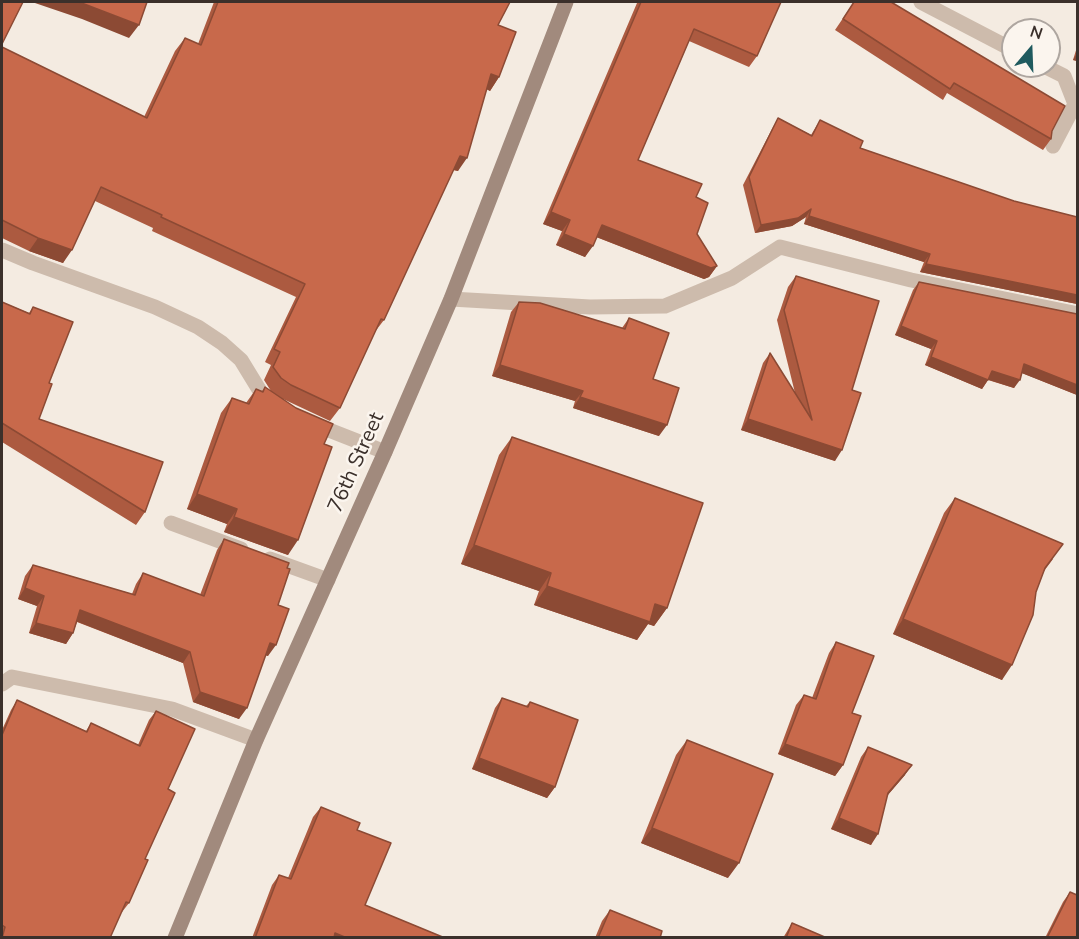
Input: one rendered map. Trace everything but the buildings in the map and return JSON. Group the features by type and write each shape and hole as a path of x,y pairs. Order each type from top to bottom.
{"street":[{"name":"76th Street","path":"175,938 256,740 451,299 566,2"},
{"path":"921,2 1001,44"},
{"path":"1053,147 1075,104 1064,76 1061,74"},
{"path":"451,299 590,307 664,306 732,278 780,247 912,280 1077,314"},
{"path":"2,250 155,307 198,327 222,343 241,360 263,396 290,415 385,452"},
{"path":"171,523 328,580"},
{"path":"2,684 12,676 172,709 256,740"}]}
